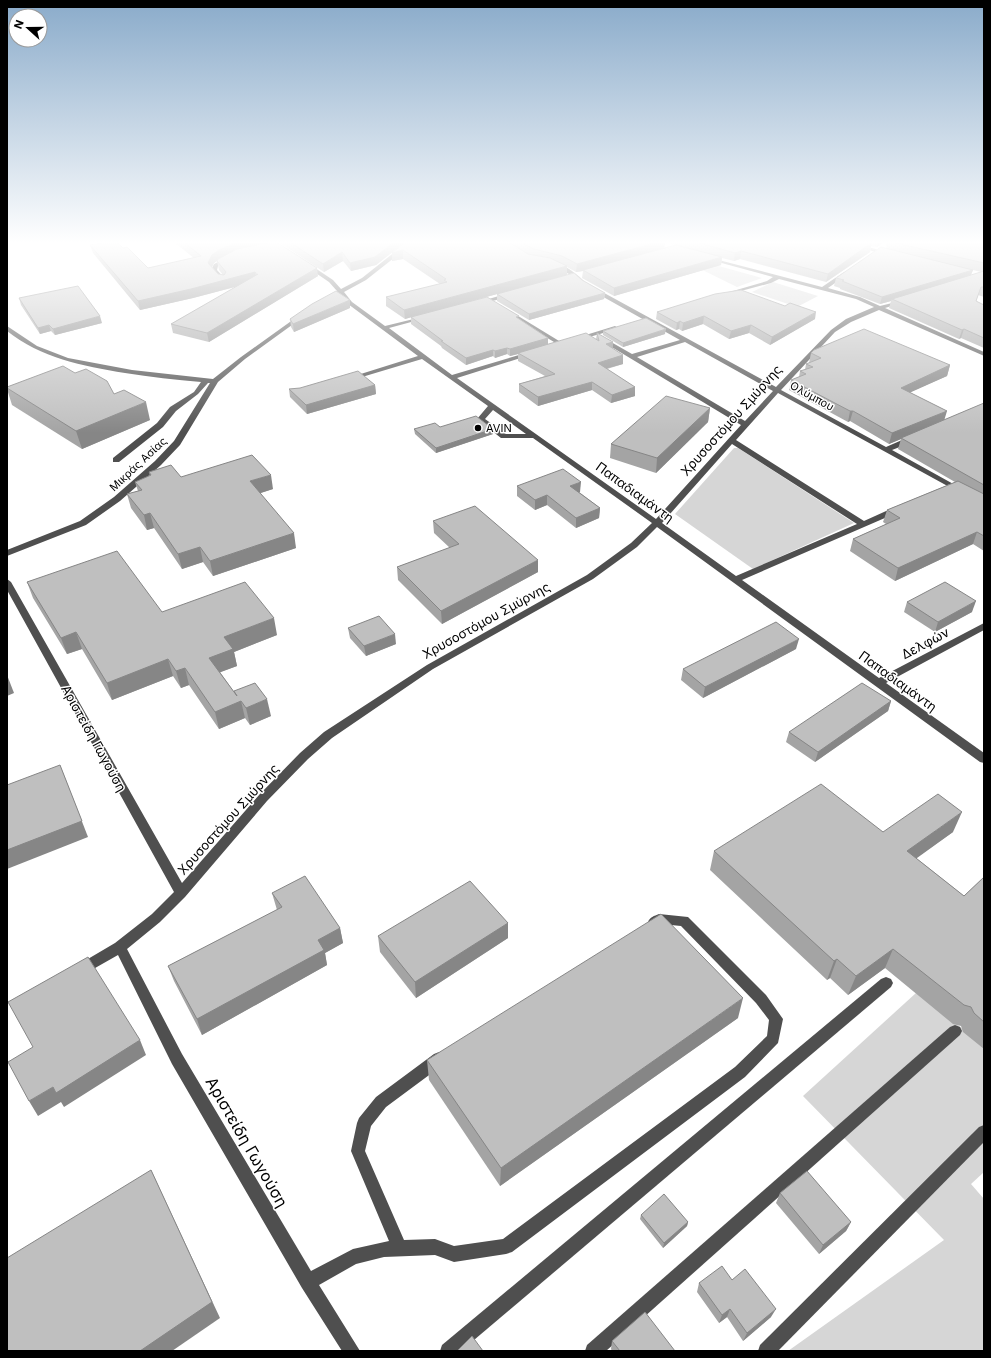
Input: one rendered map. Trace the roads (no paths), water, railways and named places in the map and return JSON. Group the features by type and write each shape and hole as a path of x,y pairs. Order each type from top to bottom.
{"street":[{"name":"Παπαδιαμάντη","path":"354,306 984,759"},
{"name":"Ολύμπου","path":"625,306 886,450 948,488 984,504"},
{"path":"882,307 984,354"},
{"name":"Χρυσοστόμου Σμύρνης","path":"70,975 120,946 146,927 181,893 264,798 304,756 328,735 430,667 590,577 634,545 657,523 745,424 838,327 855,317 882,307"},
{"path":"502,308 567,342"},
{"name":"Μικράς Ασίας","path":"7,553 83,523 117,499 177,443 185,432 214,381 310,309"},
{"path":"383,328 428,316"},
{"path":"639,321 654,316"},
{"path":"554,346 623,325"},
{"path":"7,328 29,344 58,358 90,366 182,379 214,381"},
{"path":"593,334 745,424"},
{"path":"632,356 686,340"},
{"path":"452,377 539,350"},
{"path":"343,381 423,357"},
{"path":"116,460 160,425 173,409 196,393 206,381"},
{"path":"492,406 481,419 504,436 535,436"},
{"path":"886,450 921,435"},
{"path":"731,440 863,524"},
{"path":"735,580 904,507"},
{"name":"Αριστείδη Γωγούση","path":"7,582 181,893"},
{"name":"Δελφών","path":"878,683 984,626"},
{"path":"308,1282 353,1257 384,1249 435,1247 454,1254 506,1246 740,1072 773,1039 776,1019 761,999 684,921 660,919 639,929"},
{"name":"Αριστείδη Γωγούση","path":"120,946 177,1059 308,1282 352,1351"},
{"path":"448,1351 886,983"},
{"path":"593,1351 955,1031"},
{"path":"400,1249 358,1150 364,1123 381,1102 449,1052"},
{"path":"766,1351 984,1132"}],"place":[{"name":"AVIN","path":"478,428"}]}
